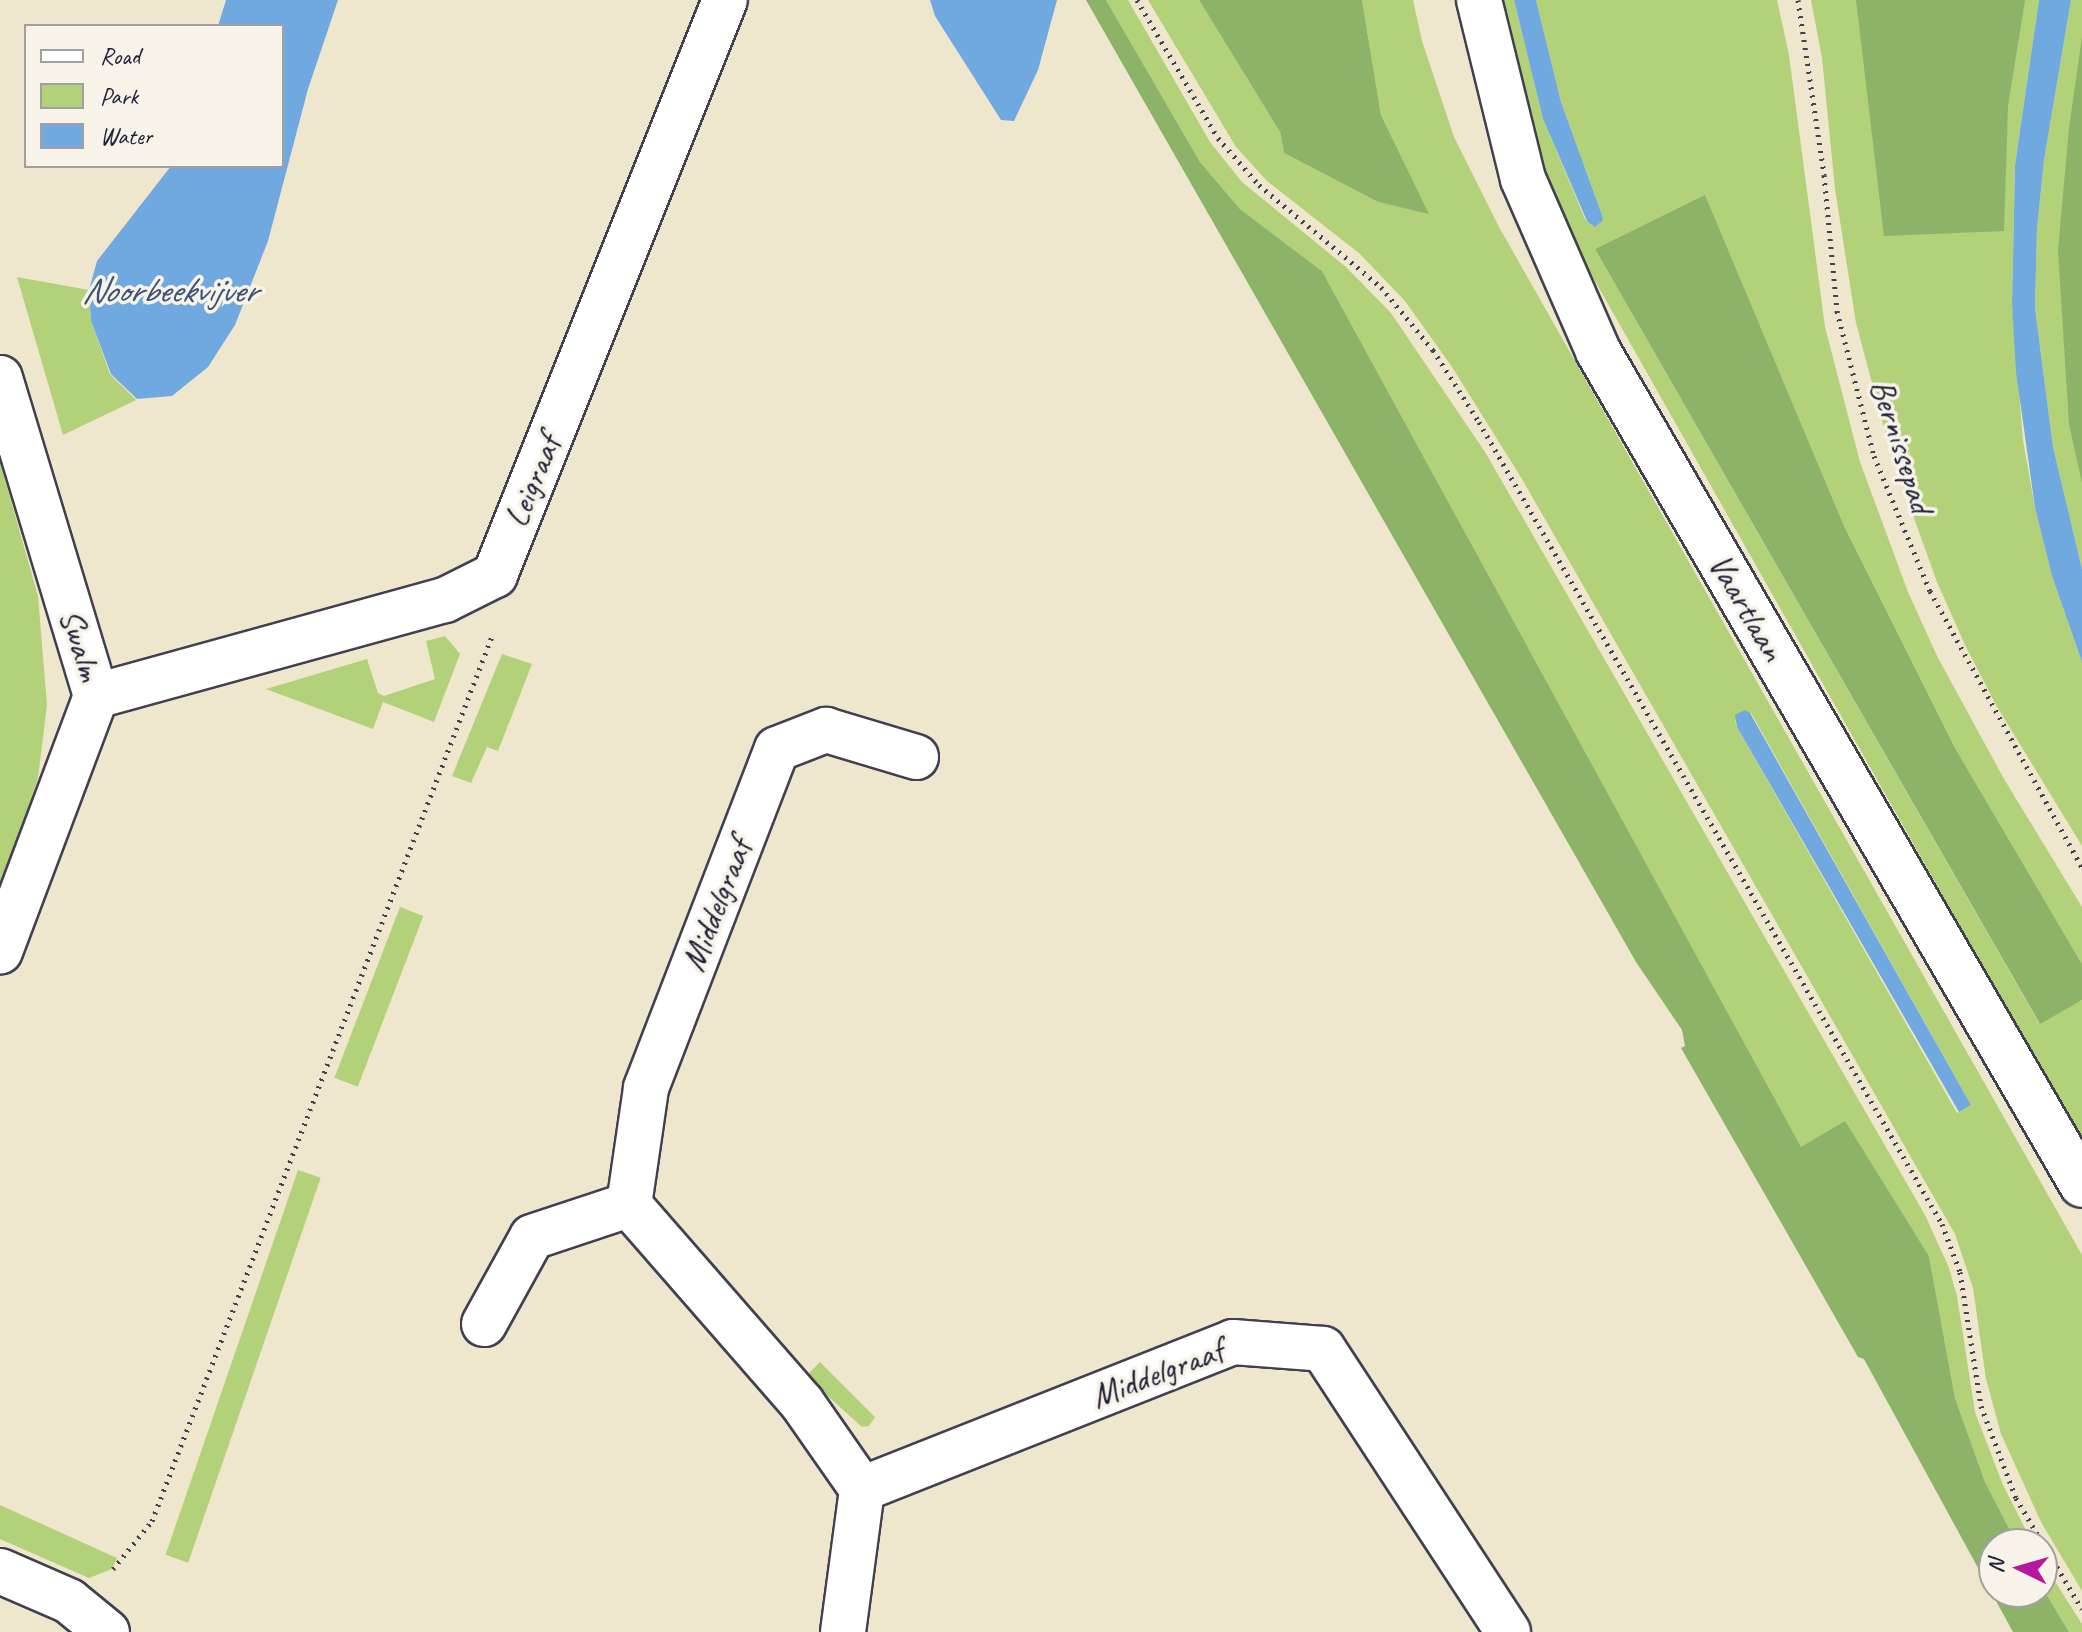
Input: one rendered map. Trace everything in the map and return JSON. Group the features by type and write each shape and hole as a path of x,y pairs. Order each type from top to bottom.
{"street":[{"name":"Leigraaf","path":"495,575 725,0"},
{"name":"Vaartlaan","path":"1479,0 1523,179 1598,351 2082,1185"},
{"name":"Swalm","path":"0,378 96,696 0,952"},
{"path":"96,696 445,600 495,575"},
{"name":"Middelgraaf","path":"629,1205 646,1088 777,749 826,730 916,757"},
{"path":"484,1324 532,1237 629,1205 802,1403 862,1489 843,1632"},
{"name":"Middelgraaf","path":"862,1489 1233,1342 1323,1349 1508,1632"},
{"path":"0,1571 94,1621"}],"path":[{"path":"1137,0 1218,138 1259,185 1381,287 1433,350 1487,435 1942,1224 1960,1272 1981,1406 2016,1498 2082,1609"},
{"name":"Bernissepad","path":"1798,0 1824,175 1837,311 1874,456 1930,591 2082,868"},
{"path":"94,1621 152,1521 492,640 495,575"}],"green space":[{"path":"1086,0 1106,0 1200,162 1240,209 1322,271 1801,1147 1845,1121 1929,1256 1955,1398 1985,1482 2009,1528 1978,1528 1978,1568 1864,1359 1858,1357 1681,1048 1685,1046 1682,1030 1636,962"},
{"path":"1106,0 1128,0 1210,142 1242,182 1346,267 1391,313 1485,452 1925,1215 1949,1268 1957,1296 1975,1412 2003,1485 2025,1528 2009,1528 1985,1482 1955,1398 1929,1256 1845,1122 1801,1148 1322,271 1240,209 1200,162"},
{"path":"1148,0 1199,0 1280,132 1284,153 1378,202 1428,213 1381,115 1362,0 1413,0 1422,41 1454,137 1499,227 2082,1255 2082,1591 2058,1551 2058,1528 2045,1528 2001,1434 1986,1379 1973,1288 1955,1234 1522,479 1452,367 1405,301 1360,254 1267,181 1236,147","holes":["1751,713 1971,1105 1957,1113 1737,727 1735,721"]},
{"path":"1199,0 1362,0 1381,115 1429,214 1378,202 1284,153 1280,132"},
{"path":"1494,0 1514,0 1543,119 1586,221 1602,215 1561,102 1536,0 1777,0 1789,55 1825,327 1860,462 1908,592 1937,656 2004,779 2082,907 2082,964 1955,748 1845,528 1705,196 1595,249 2039,1023 2082,1000 2082,1142 1573,242 1532,144"},
{"path":"1811,0 2039,0 2015,165 2012,304 2023,440 2035,508 2052,576 2082,662 2082,846 1996,705 1965,645 1937,582 1891,454 1856,323 1835,189 1822,58"},
{"path":"1856,0 2025,0 2008,106 2004,231 1884,236"},
{"path":"2071,0 2082,0 2082,569 2053,447 2035,308 2037,229 2044,160"},
{"path":"2082,37 2082,483 2069,424 2058,250 2069,128"},
{"path":"1705,195 1845,528 1955,748 2082,964 2082,1000 2040,1024 1595,249"},
{"path":"17,277 89,290 91,321 110,374 136,400 63,435"},
{"path":"0,462 38,596 47,705 38,778 0,891"},
{"path":"445,636 460,654 434,722 383,702 373,729 266,689 367,659 378,693 384,696 435,679 426,641"},
{"path":"502,654 532,664 498,751 487,747 471,783 452,776"},
{"path":"400,907 423,916 358,1087 334,1078"},
{"path":"298,1170 321,1178 188,1563 165,1555"},
{"path":"820,1362 875,1417 869,1426 862,1427 810,1380 810,1372"},
{"path":"0,1505 117,1558 112,1569 89,1578 0,1539"},
{"path":"2058,1586 2082,1624 2082,1632 2069,1632 2055,1608 2058,1608"},
{"path":"2000,1608 2055,1608 2069,1632 2013,1632"}],"water":[{"name":"Noorbeekvijver","path":"226,0 338,0 308,89 268,241 235,325 208,367 172,396 137,399 111,374 91,321 89,290 97,261 169,168 284,168 284,24 219,24"},
{"path":"930,0 1057,0 1038,70 1014,121 1001,120 935,16"},
{"path":"1514,0 1536,0 1561,102 1602,215 1603,220 1595,227 1587,221 1543,119"},
{"path":"2039,0 2071,0 2044,160 2037,229 2035,308 2053,447 2082,569 2082,662 2052,576 2035,508 2016,372 2012,304 2015,165"},
{"path":"1745,710 1750,713 1971,1105 1959,1112 1737,727 1735,715"}]}
